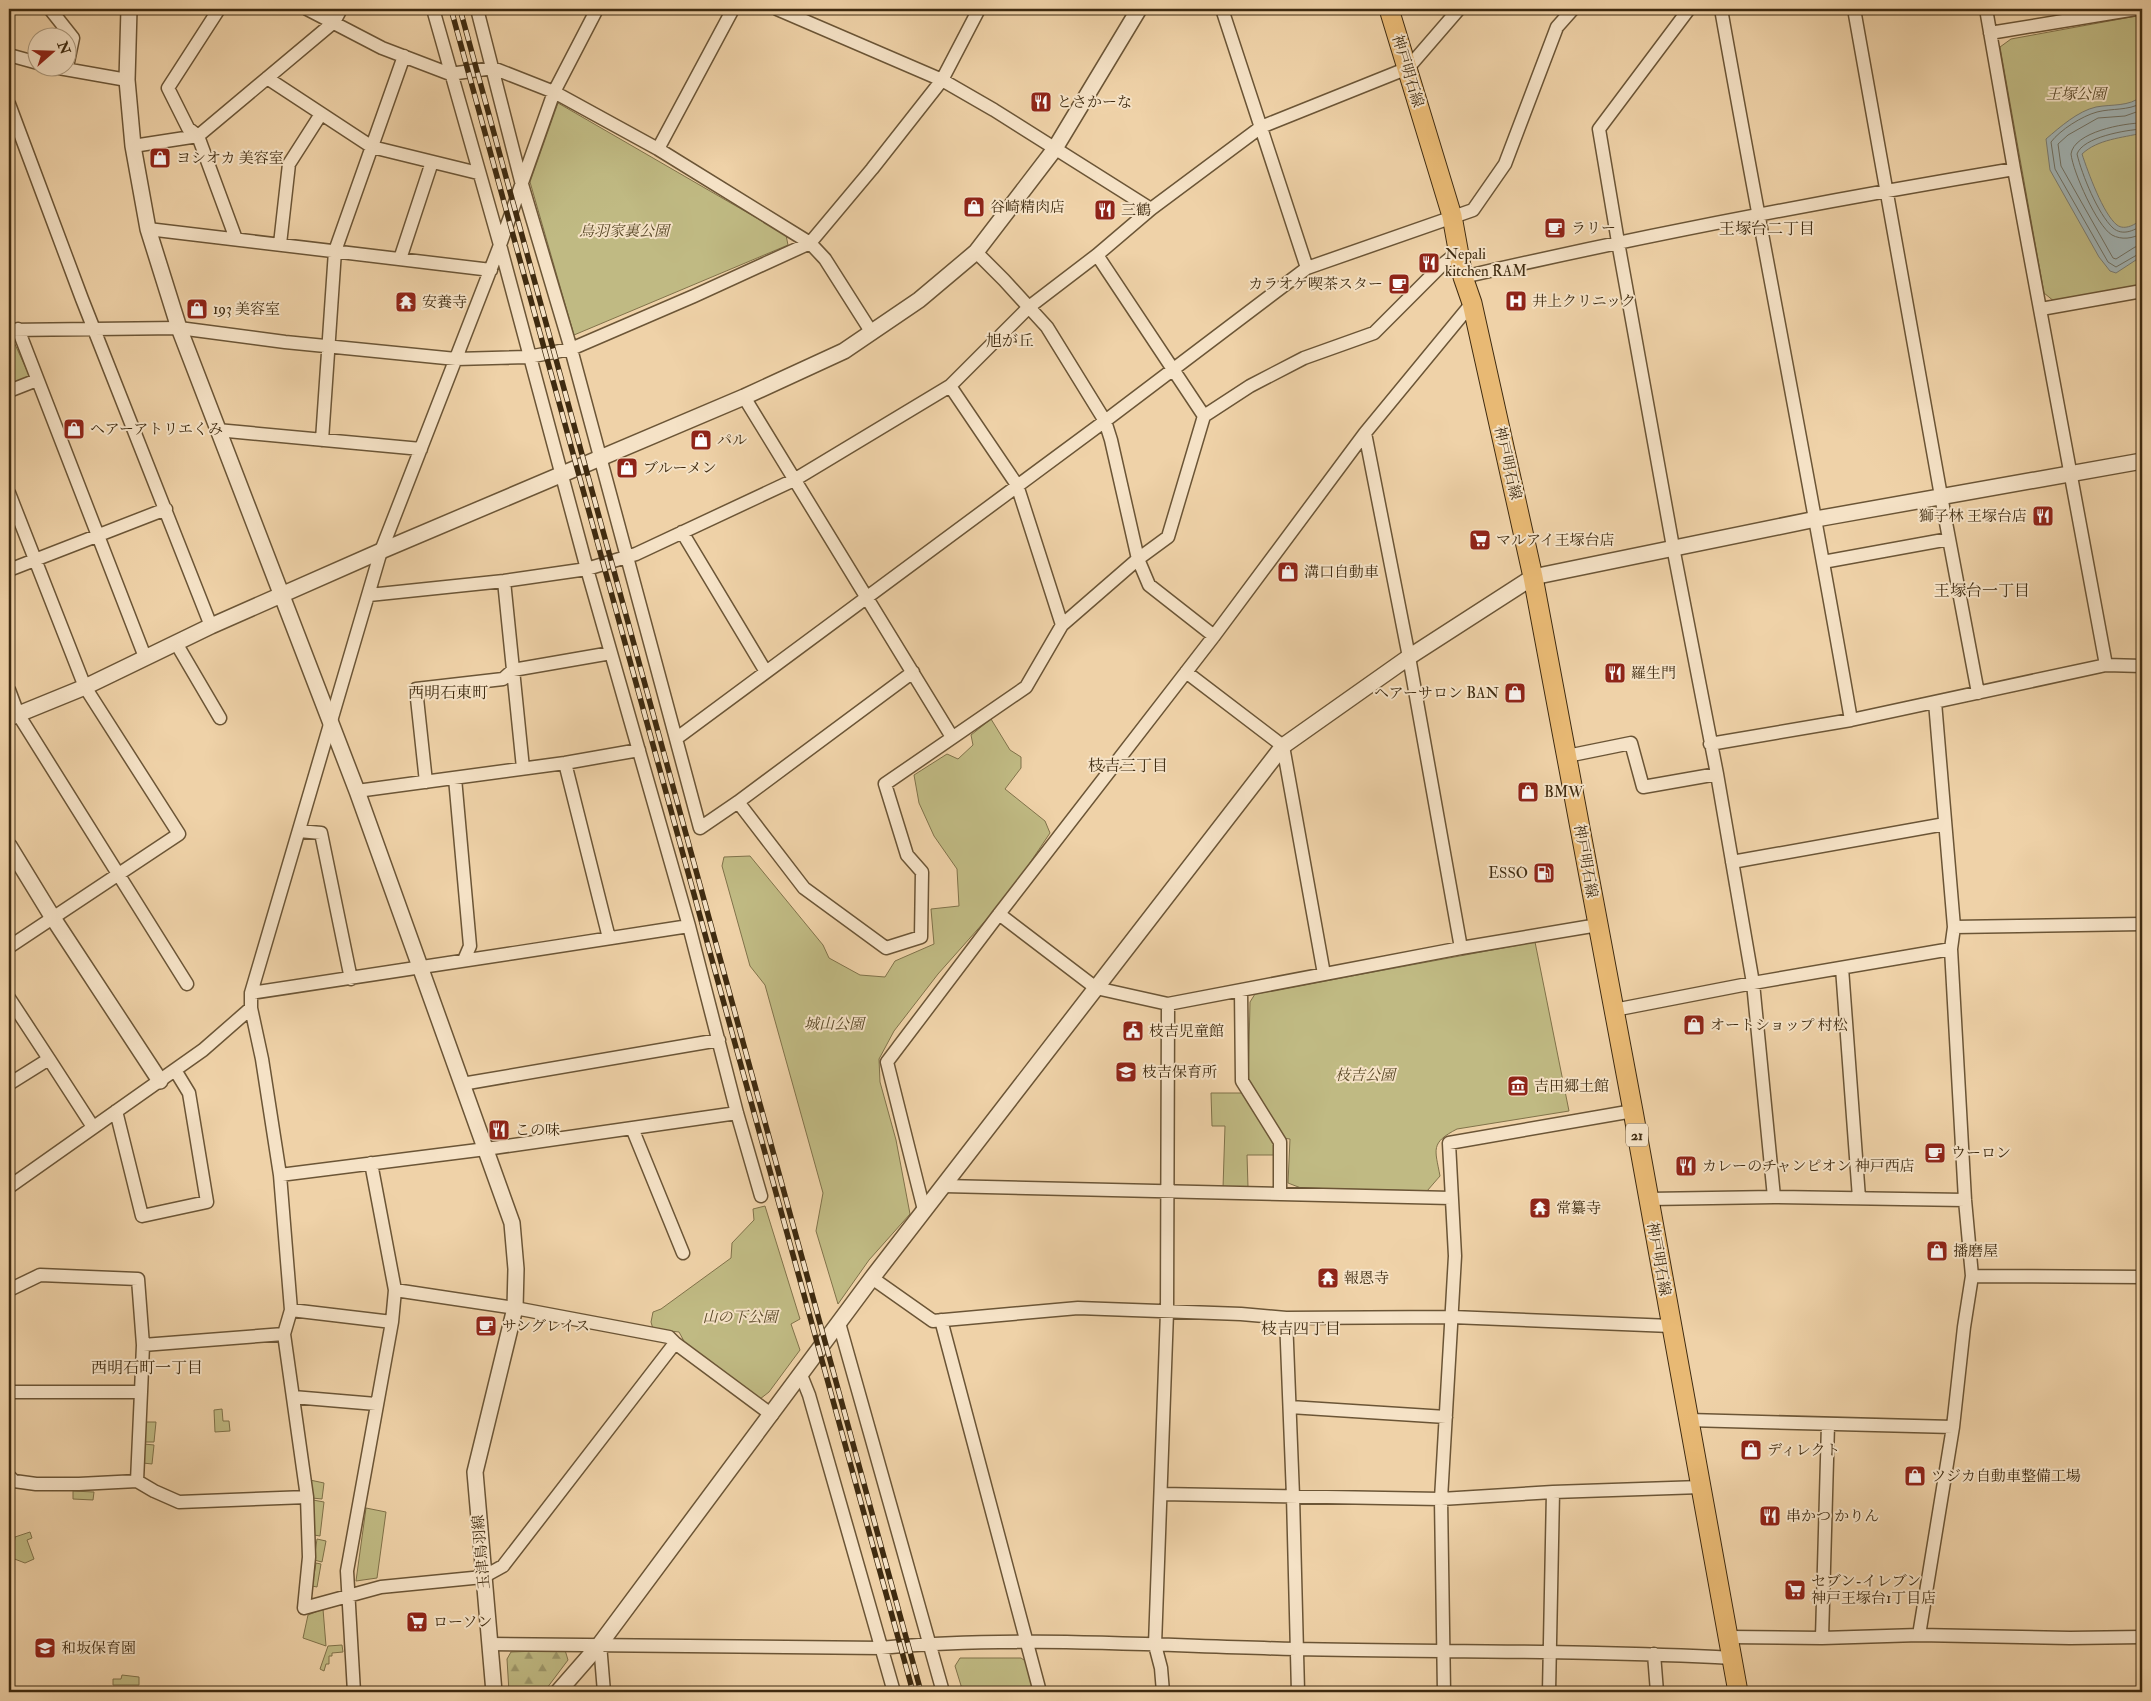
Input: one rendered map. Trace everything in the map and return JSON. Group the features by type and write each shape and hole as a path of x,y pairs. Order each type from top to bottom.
{"main road":[{"name":"神戸明石線","path":"1389,9 1452,216 1463,277 1472,303 1533,577 1633,1111 1738,1692"}],"street":[{"path":"50,9 65,28"},
{"name":"玉津鳥羽線","path":"129,9 127,80 133,146 148,229 179,328 330,725 357,791 512,1223 516,1269 515,1308 475,1472 494,1692"},
{"path":"219,9 168,88 188,128 198,136 236,239"},
{"path":"307,9 382,48 450,74 493,68 554,92 658,149 810,243 826,259 872,332"},
{"path":"133,146 198,136 334,22 341,9"},
{"path":"433,9 478,173 500,245 528,357 562,473 587,569 690,926 737,1113 761,1196"},
{"path":"477,9 521,182 571,349 626,557 678,738 700,828 913,672"},
{"path":"597,9 554,92 491,270 381,551 251,993 251,1008 262,1059 280,1175 291,1310 284,1334 307,1497 309,1557 304,1608 380,1586 483,1578 503,1566 675,1343"},
{"path":"658,149 733,9"},
{"path":"777,9 942,80 994,110 1054,150 1151,209"},
{"path":"145,657 37,380 13,329 179,328 456,359 528,357 571,349 810,243 872,169 942,80 979,9"},
{"path":"14,716 85,688 211,626 381,551 744,397 844,351 920,300 976,252 1054,150 1139,9"},
{"path":"1222,9 1307,268"},
{"path":"369,595 504,582 587,569 626,557 794,480 950,386 1029,308 1097,255 1151,209 1261,127 1408,68 1429,46 1459,9"},
{"path":"678,738 1105,421 1307,268 1473,210 1504,164 1557,27 1573,9"},
{"path":"1689,9 1599,128 1673,548 1717,774 1753,983 1774,1197"},
{"path":"1721,9 1757,215 1824,562 1851,720"},
{"path":"1854,9 1978,693"},
{"path":"1986,9 2106,665"},
{"path":"1990,33 2066,15 2136,9"},
{"path":"9,55 28,60"},
{"path":"322,440 335,251 404,56"},
{"path":"78,70 127,80"},
{"path":"267,78 372,147 478,173"},
{"path":"9,104 94,328 211,626"},
{"path":"280,244 289,164 322,114"},
{"path":"400,259 432,162"},
{"path":"1463,277 1618,242 1886,191 2014,169"},
{"path":"148,229 491,270"},
{"path":"976,252 1047,328 1105,421 1112,440 1138,559 1149,585 1214,636"},
{"path":"738,802 804,888 886,948 921,938 922,872 907,855 885,784 1026,687 1062,625 1138,559 1168,537 1204,416 1250,386 1304,358 1374,333 1442,265 1458,252"},
{"path":"1097,255 1204,416"},
{"path":"2041,309 2142,291"},
{"path":"924,1210 887,1062 1214,636 1365,433 1472,303"},
{"path":"9,391 37,380"},
{"path":"950,386 1017,485 1062,625"},
{"path":"744,397 952,737"},
{"path":"217,430 421,449"},
{"path":"1365,433 1409,657 1461,948"},
{"path":"558,1692 600,1644 872,1278 1282,746 1409,657 1533,577 1816,519 2142,460"},
{"path":"9,493 85,688 179,834 9,947"},
{"path":"9,570 166,509"},
{"path":"682,532 766,672"},
{"path":"1824,562 1949,539"},
{"path":"504,582 523,768"},
{"path":"176,643 220,718"},
{"path":"426,782 416,689 503,678 513,670 611,653"},
{"path":"1710,744 1851,720 2106,665 2142,666"},
{"path":"1186,672 1282,746 1324,974"},
{"path":"9,690 14,716 187,984"},
{"path":"1919,1635 1953,1427 1964,1326 1972,1276 1965,1200 1951,949 1954,927 1935,702"},
{"path":"1567,756 1631,743 1643,787 1717,774"},
{"path":"357,791 565,763 639,750"},
{"path":"565,763 609,938"},
{"path":"454,778 470,946 464,960"},
{"path":"1732,862 1946,824"},
{"path":"298,831 321,833 351,979"},
{"path":"9,846 53,918 160,1081"},
{"path":"999,914 1096,988 1168,1004 1461,948 1598,925"},
{"path":"1954,927 2142,924"},
{"path":"251,993 420,969 464,960 690,926"},
{"path":"1614,1010 1753,983 1951,949"},
{"path":"1842,968 1859,1198"},
{"path":"1241,991 1242,1081 1280,1142 1280,1194"},
{"path":"9,998 93,1126"},
{"path":"1163,1692 1161,1668 1156,1645 1167,1312 1169,1192 1168,1004"},
{"path":"9,1186 203,1050 251,1008"},
{"path":"462,1084 718,1040"},
{"path":"9,1084 49,1059"},
{"path":"116,1111 142,1216 208,1202 188,1093 175,1070"},
{"path":"1444,1692 1441,1498 1455,1256 1449,1143 1633,1111"},
{"path":"280,1175 737,1113"},
{"path":"632,1128 683,1253"},
{"path":"354,1692 347,1571 392,1322 394,1290 371,1163"},
{"path":"944,1186 1451,1198"},
{"path":"1649,1199 1774,1197 1965,1200"},
{"path":"9,1290 40,1276 138,1279 143,1345 137,1481"},
{"path":"1972,1276 2142,1277"},
{"path":"872,1278 933,1321 1078,1308 1240,1314 1286,1318 1452,1317 1671,1326"},
{"path":"394,1290 515,1308 669,1337 772,1415"},
{"path":"291,1310 392,1322"},
{"path":"1286,1318 1298,1692"},
{"path":"941,1320 1040,1692"},
{"path":"839,1323 943,1692"},
{"path":"143,1345 284,1334"},
{"path":"801,1375 810,1395 894,1692"},
{"path":"9,1392 141,1392"},
{"path":"293,1397 376,1404"},
{"path":"1290,1407 1446,1417"},
{"path":"1688,1420 1953,1427"},
{"path":"1822,1638 1828,1424"},
{"path":"9,1476 14,1480 36,1484 137,1481 178,1502 307,1497"},
{"path":"1161,1494 1441,1498 1701,1486"},
{"path":"1549,1692 1553,1492"},
{"path":"1729,1637 1822,1638 1919,1635 2070,1638 2142,1637"},
{"path":"489,1644 881,1648 929,1644 1027,1643 1298,1649 1549,1650 1732,1658"},
{"path":"600,1644 604,1692"},
{"path":"1654,1654 1657,1692"}],"green space":[{"name":"王塚公園","path":"2142,15 2142,286 2055,302 2044,293 2000,47 2011,39"},
{"name":"鳥羽家裏公園","path":"558,103 786,235 788,245 574,335 530,182"},
{"path":"9,340 13,340 30,377 9,384"},
{"name":"城山公園","path":"991,719 1010,750 1021,757 1021,768 1005,789 1045,821 1050,833 1009,894 938,974 894,1031 879,1059 880,1082 896,1140 910,1214 869,1260 838,1304 816,1231 823,1193 765,985 750,966 722,866 724,857 750,856 823,945 829,958 860,975 885,977 895,961 934,944 931,909 959,906 957,869 934,836 919,803 914,775 947,754 958,759 973,745 971,735"},
{"name":"枝吉公園","path":"1535,942 1569,1111 1457,1129 1448,1134 1442,1138 1436,1148 1440,1176 1427,1191 1301,1188 1288,1183 1290,1139 1275,1137 1275,1155 1247,1155 1248,1187 1223,1188 1225,1126 1212,1126 1211,1093 1248,1093 1250,1002 1255,994"},
{"name":"山の下公園","path":"765,1206 800,1319 791,1324 800,1350 769,1392 760,1399 685,1343 679,1332 653,1329 651,1322 653,1312 661,1309 731,1258 732,1243 754,1220 753,1209"},
{"path":"222,1409 223,1421 229,1421 230,1431 215,1432 214,1410"},
{"path":"145,1422 156,1422 154,1442 144,1442"},
{"path":"144,1444 154,1445 152,1464 143,1463"},
{"path":"310,1480 324,1483 322,1499 312,1498"},
{"path":"73,1491 94,1492 93,1500 73,1499"},
{"path":"313,1500 324,1502 320,1536 314,1535"},
{"path":"366,1508 386,1512 377,1578 356,1581"},
{"path":"30,1532 32,1538 27,1540 34,1559 25,1563 12,1558 15,1537"},
{"path":"317,1539 326,1541 322,1562 314,1560"},
{"path":"316,1563 321,1564 317,1587 312,1586"},
{"path":"323,1609 326,1646 303,1638 308,1615"},
{"path":"342,1645 343,1652 332,1653 332,1656 329,1656 329,1664 326,1664 324,1671 320,1669 328,1646"},
{"path":"565,1650 568,1660 544,1692 509,1692 507,1659 511,1652"},
{"path":"960,1658 1021,1658 1027,1662 1035,1692 963,1692 955,1666"},
{"path":"122,1675 139,1677 139,1685 113,1685 113,1679 121,1679"}],"water":[{"path":"2142,96 2142,133 2103,142 2082,154 2106,212 2112,220 2120,227 2127,227 2134,225 2142,219 2142,256 2116,273 2110,271 2099,257 2050,170 2046,139 2070,120 2089,109 2126,104"}],"railway":[{"path":"451,9 913,1692"},
{"path":"460,9 921,1692"}],"place":[{"name":"とさかーな","path":"1041,102"},
{"name":"ヨシオカ 美容室","path":"160,158"},
{"name":"谷崎精肉店","path":"974,207"},
{"name":"三鶴","path":"1105,210"},
{"name":"ラリー","path":"1555,228"},
{"name":"Nepali kitchen RAM","path":"1429,263"},
{"name":"カラオケ喫茶スター","path":"1399,284"},
{"name":"井上クリニック","path":"1516,301"},
{"name":"安養寺","path":"406,302"},
{"name":"193 美容室","path":"197,309"},
{"name":"ヘアーアトリエくみ","path":"74,429"},
{"name":"パル","path":"701,440"},
{"name":"ブルーメン","path":"627,468"},
{"name":"獅子林 王塚台店","path":"2043,516"},
{"name":"マルアイ王塚台店","path":"1480,540"},
{"name":"溝口自動車","path":"1288,572"},
{"name":"羅生門","path":"1615,673"},
{"name":"ヘアーサロン BAN","path":"1515,693"},
{"name":"BMW","path":"1528,792"},
{"name":"ESSO","path":"1544,873"},
{"name":"オートショップ 村松","path":"1694,1025"},
{"name":"枝吉児童館","path":"1133,1031"},
{"name":"枝吉保育所","path":"1126,1072"},
{"name":"吉田郷土館","path":"1518,1086"},
{"name":"この味","path":"499,1130"},
{"name":"ウーロン","path":"1935,1153"},
{"name":"カレーのチャンピオン 神戸西店","path":"1686,1166"},
{"name":"常纂寺","path":"1540,1208"},
{"name":"播磨屋","path":"1937,1251"},
{"name":"報恩寺","path":"1328,1278"},
{"name":"サングレイス","path":"486,1326"},
{"name":"ディレクト","path":"1751,1450"},
{"name":"ツジカ自動車整備工場","path":"1915,1476"},
{"name":"串かつ かりん","path":"1770,1516"},
{"name":"セブン-イレブン 神戸王塚台1丁目店","path":"1795,1590"},
{"name":"ローソン","path":"417,1622"},
{"name":"和坂保育園","path":"45,1648"}],"district":[{"name":"王塚台二丁目","path":"1767,228"},
{"name":"旭が丘","path":"1010,340"},
{"name":"王塚台一丁目","path":"1982,590"},
{"name":"西明石東町","path":"448,692"},
{"name":"枝吉三丁目","path":"1128,765"},
{"name":"枝吉四丁目","path":"1301,1328"},
{"name":"西明石町一丁目","path":"147,1367"}]}
